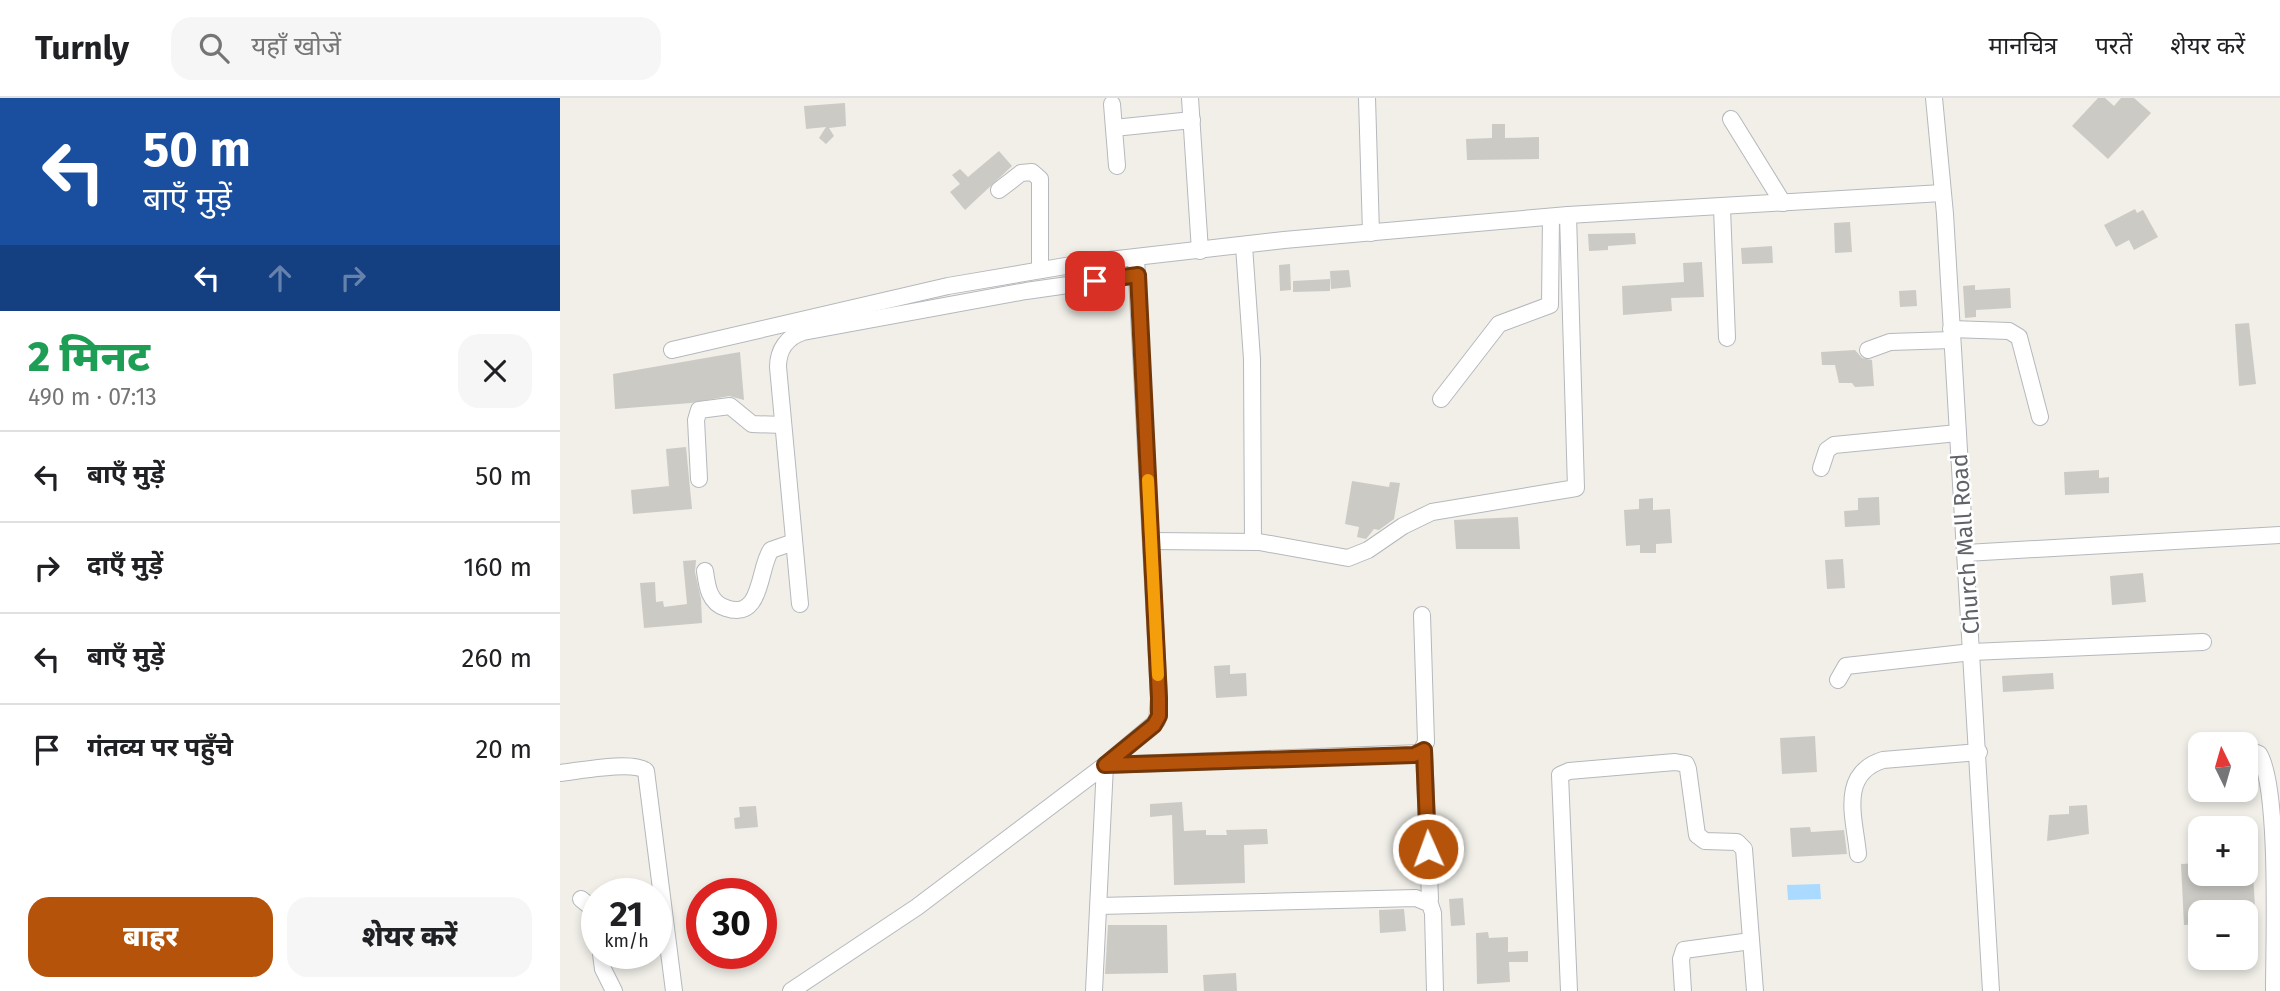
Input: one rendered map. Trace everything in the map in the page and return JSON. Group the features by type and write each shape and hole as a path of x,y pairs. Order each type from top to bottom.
{"street":[{"path":"1190,98 1200,251"},
{"path":"1367,98 1371,233"},
{"name":"Church Mall Road","path":"1934,98 1979,752 1991,991"},
{"path":"1112,104 1117,166"},
{"path":"1731,119 1783,203"},
{"path":"1114,128 1192,120"},
{"path":"999,190 1021,173 1032,172 1040,178 1040,270"},
{"path":"800,604 778,358 784,345 799,333 1036,289 1200,251 1568,215 1942,193"},
{"path":"1722,208 1727,338"},
{"path":"1151,541 1253,542 1348,558 1367,550 1402,526 1432,512 1576,488 1568,215"},
{"path":"1441,399 1499,324 1515,316 1550,306 1550,217"},
{"path":"1244,246 1252,359 1253,542"},
{"path":"672,350 854,306 1040,270 1137,266"},
{"path":"791,991 917,907 1105,765 1154,725 1159,716 1137,266"},
{"path":"1868,350 1884,342 2009,331 2019,337 2040,417"},
{"path":"699,479 696,420 699,411 732,406 752,424 783,425"},
{"path":"1821,468 1827,450 1835,445 1958,433"},
{"path":"1966,553 2280,535"},
{"path":"705,571 708,589 715,602 726,609 739,610 747,607 756,597 765,560 771,550 794,542"},
{"path":"1422,615 1430,899"},
{"path":"1838,680 1842,670 1853,664 1972,652 2203,642"},
{"path":"1105,765 1403,756 1424,750"},
{"path":"1858,854 1851,800 1856,781 1869,766 1883,760 1979,752"},
{"path":"2258,754 2264,764 2276,833 2274,991"},
{"path":"1569,991 1558,783 1563,772 1675,762 1686,764 1697,835 1705,841 1737,842 1744,849 1755,991"},
{"path":"1094,991 1105,765"},
{"path":"560,773 628,766 640,766 646,771 674,991"},
{"path":"1099,906 1416,898 1430,904 1433,914 1435,991"},
{"path":"1683,991 1681,959 1684,950 1751,941"},
{"path":"603,969 614,991"}],"water":[{"path":"1820,884 1821,899 1788,900 1787,885"}],"building":[{"path":"2098,98 2105,98 2114,106 2121,98 2134,98 2151,113 2108,159 2072,126"},
{"path":"845,103 846,126 829,128 834,136 826,144 819,138 826,127 806,129 804,106"},
{"path":"1492,124 1505,124 1505,138 1539,137 1539,159 1467,160 1466,139 1492,138"},
{"path":"999,151 1012,166 965,210 950,192 960,184 952,175 960,169 968,177"},
{"path":"2135,209 2137,213 2143,210 2158,237 2134,250 2129,240 2116,247 2104,225"},
{"path":"1850,222 1852,252 1835,253 1834,223"},
{"path":"1635,233 1636,244 1608,246 1608,250 1589,251 1588,234"},
{"path":"1772,246 1773,263 1742,264 1741,248"},
{"path":"1702,262 1704,297 1671,298 1672,311 1623,315 1622,286 1684,282 1683,263"},
{"path":"1290,264 1291,290 1280,291 1279,265"},
{"path":"1349,270 1351,287 1331,289 1330,271"},
{"path":"1330,279 1330,291 1293,292 1293,281"},
{"path":"1975,285 1975,290 2010,288 2011,308 1976,310 1976,317 1965,318 1963,286"},
{"path":"1916,290 1917,306 1900,307 1899,291"},
{"path":"2249,323 2256,384 2239,386 2235,324"},
{"path":"1855,350 1862,358 1872,360 1874,386 1855,387 1852,383 1839,383 1835,365 1822,365 1821,352"},
{"path":"740,352 744,400 729,396 691,403 615,409 613,374"},
{"path":"686,447 692,509 633,514 631,490 669,486 666,449"},
{"path":"2099,470 2099,478 2109,477 2109,493 2065,495 2064,472"},
{"path":"1352,481 1389,487 1390,482 1400,483 1394,519 1379,530 1374,529 1366,539 1357,537 1359,527 1345,524"},
{"path":"1879,497 1880,525 1845,527 1844,511 1858,510 1858,498"},
{"path":"1653,498 1653,510 1670,509 1672,543 1656,544 1656,553 1640,553 1640,545 1626,546 1624,510 1639,509 1639,499"},
{"path":"1518,517 1520,549 1456,549 1454,520"},
{"path":"1843,559 1845,588 1827,589 1825,560"},
{"path":"696,560 695,572 701,599 702,623 644,628 640,583 655,582 656,602 663,601 664,607 687,604 683,561"},
{"path":"2143,573 2146,602 2112,605 2110,576"},
{"path":"1230,665 1230,674 1246,673 1247,696 1216,698 1214,666"},
{"path":"2053,673 2054,689 2003,692 2002,676"},
{"path":"1815,736 1817,772 1782,774 1780,738"},
{"path":"1182,802 1184,831 1206,830 1206,835 1227,835 1226,830 1267,829 1268,844 1244,845 1245,883 1174,885 1172,815 1150,817 1150,804"},
{"path":"2087,805 2089,834 2047,841 2049,815 2069,814 2069,806"},
{"path":"756,806 758,827 735,829 734,818 740,817 739,807"},
{"path":"1810,827 1811,832 1844,830 1847,854 1792,857 1790,828"},
{"path":"2181,864 2188,864 2188,886 2254,886 2255,900 2188,900 2188,925 2184,925"},
{"path":"1463,898 1465,925 1451,926 1449,899"},
{"path":"1404,909 1406,931 1380,933 1379,910"},
{"path":"1108,925 1167,925 1168,973 1105,974"},
{"path":"1488,932 1489,938 1508,937 1508,952 1528,951 1528,962 1509,962 1510,982 1477,984 1476,933"},
{"path":"1236,973 1237,991 1204,991 1203,975"}],"slow traffic":[{"path":"1148,480 1158,675"}],"route":[{"path":"1095,281 1138,275 1159,698 1159,716 1154,725 1105,765 1414,755 1424,750 1428,849"}]}
